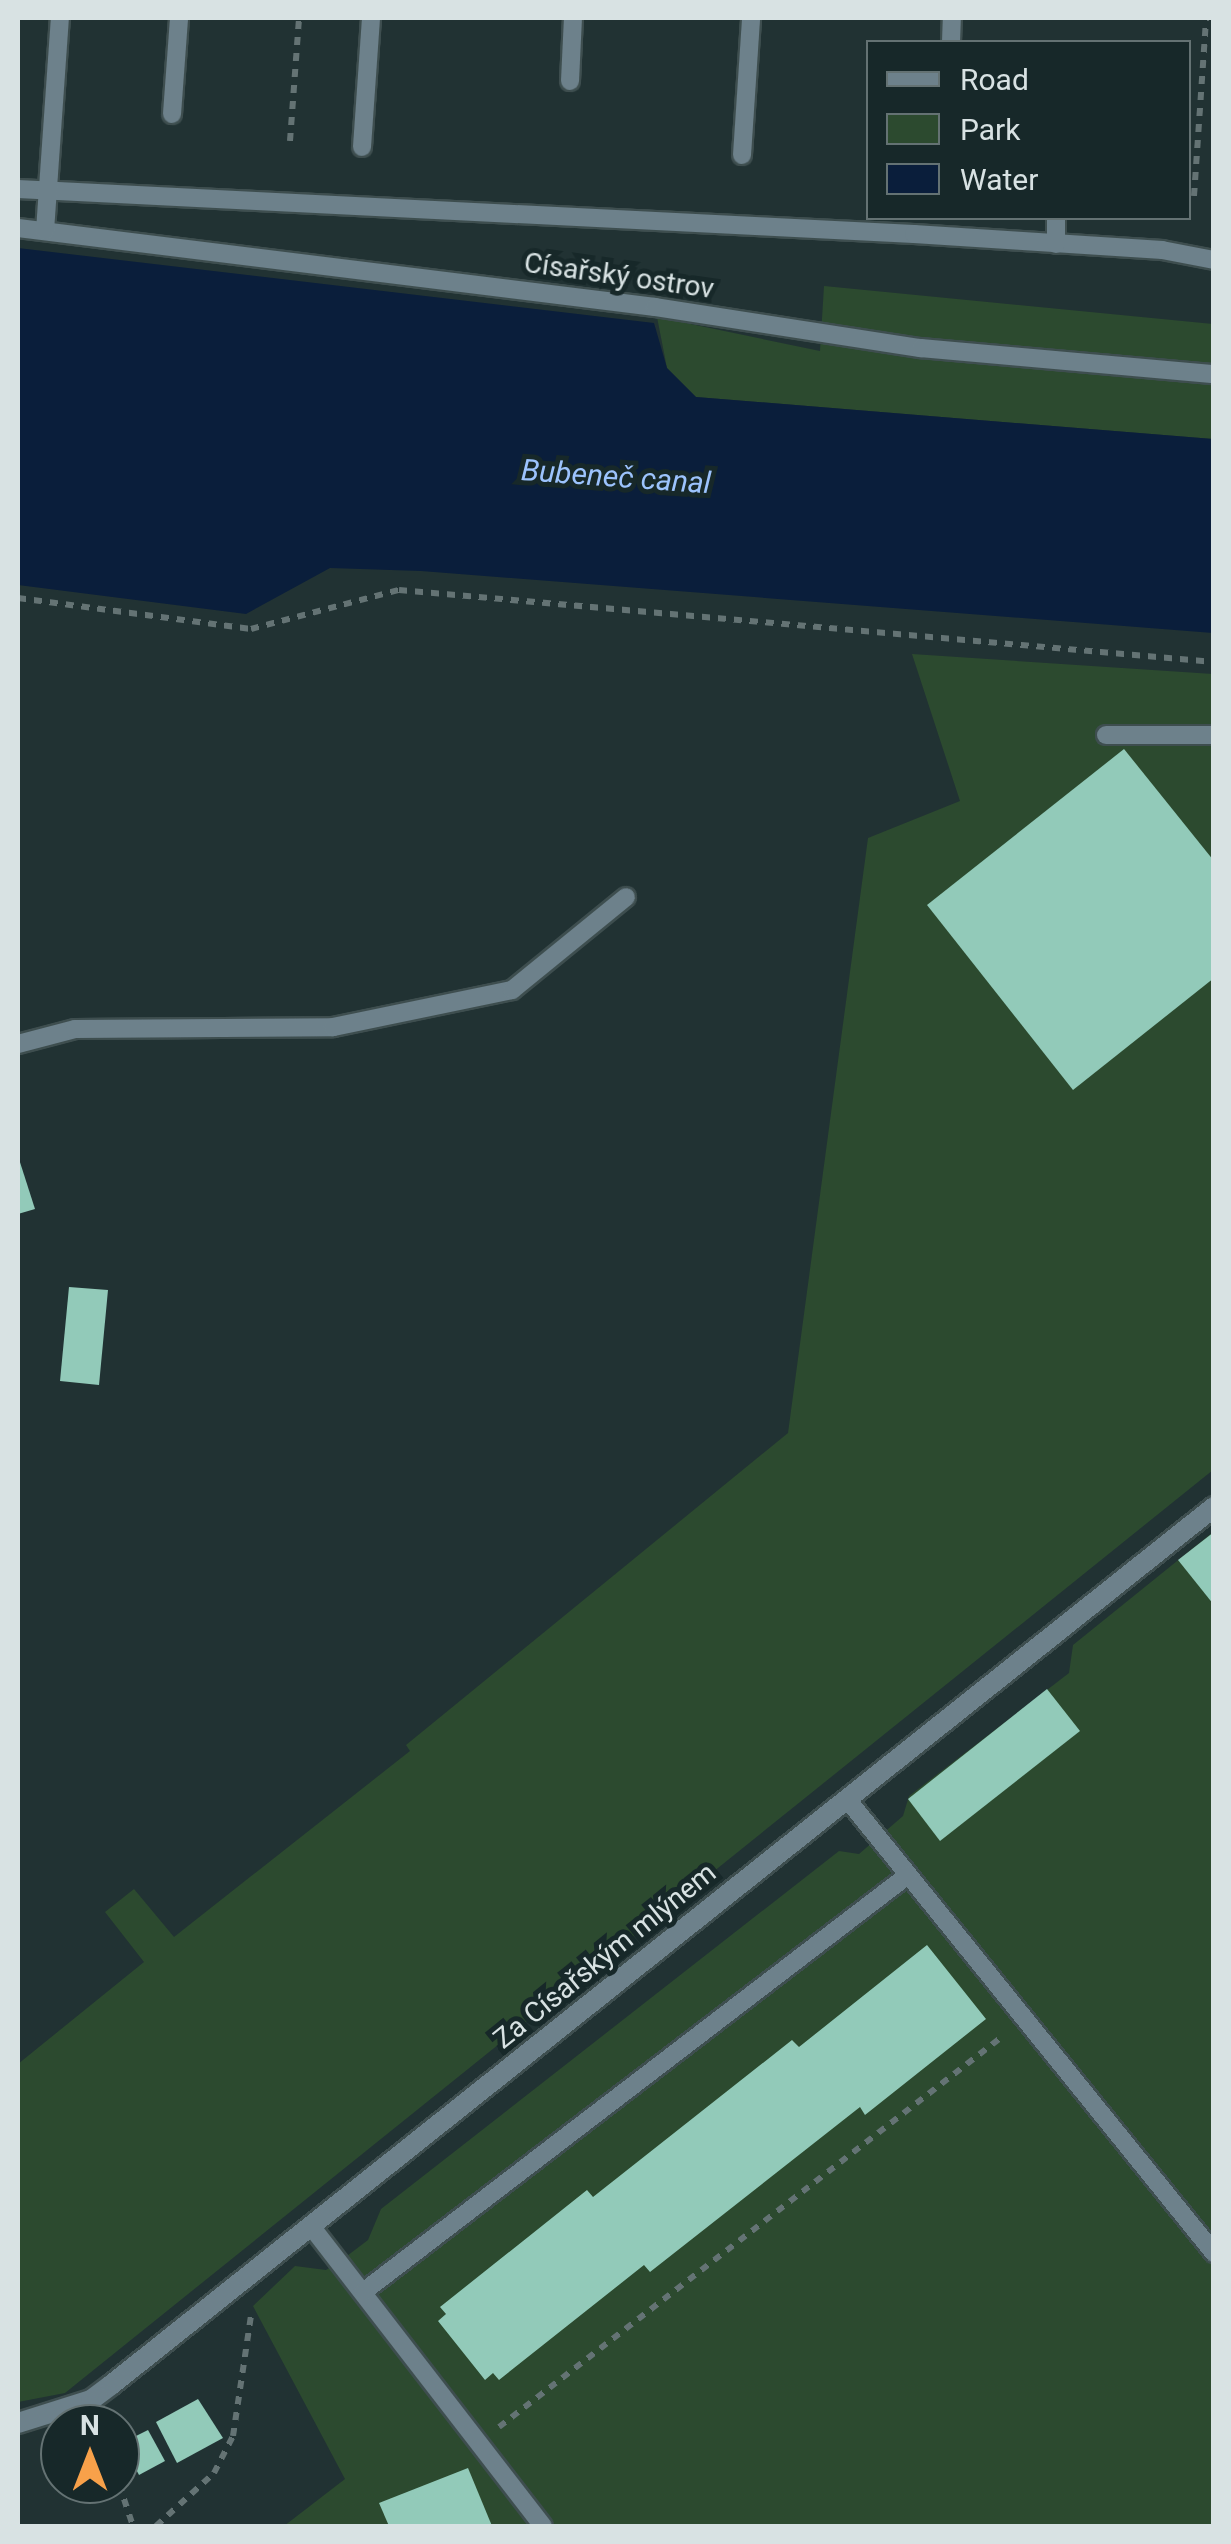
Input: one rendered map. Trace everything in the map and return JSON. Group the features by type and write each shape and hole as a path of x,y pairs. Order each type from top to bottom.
{"street":[{"name":"Za Císařským mlýnem","path":"18,2423 91,2400 1214,1507"}],"lane":[{"path":"45,231 60,18"},
{"path":"172,114 179,18"},
{"path":"362,146 371,18"},
{"path":"570,81 573,18"},
{"path":"742,155 751,18"},
{"name":"Císařský ostrov","path":"18,190 1056,244 1214,260"},
{"path":"1056,220 1056,244"},
{"name":"Císařský ostrov","path":"18,228 656,307 921,348 1214,374"},
{"path":"1106,735 1214,735"},
{"path":"18,1044 75,1030 333,1026 512,990 626,897"},
{"path":"846,1799 1214,2254"},
{"path":"363,2292 908,1875"},
{"path":"311,2226 542,2526"}],"path":[{"path":"290,141 298,18"},
{"path":"1194,196 1206,18"},
{"path":"18,598 252,629 399,590 1214,662"},
{"path":"478,2443 1025,2020"},
{"path":"156,2526 214,2473 233,2436 253,2272"}],"green space":[{"path":"824,286 1213,324 1213,439 696,397 667,368 657,317 820,351"},
{"path":"912,654 1213,674 1213,1470 65,2393 18,2402 18,2064 144,1962 105,1912 134,1889 174,1937 410,1751 406,1745 788,1433 868,838 960,801"},
{"path":"1213,1532 1213,2526 284,2526 345,2479 253,2306 295,2266 326,2270 339,2262 368,2240 381,2209 839,1851 859,1854 903,1816 909,1796 1069,1673 1073,1645"}],"water":[{"name":"Bubeneč canal","path":"18,248 654,323 667,368 696,397 1213,439 1213,633 421,571 330,568 246,614 18,585"}],"building":[{"path":"1124,749 1214,861 1214,978 1073,1090 927,905"},
{"path":"18,1156 35,1209 18,1214"},
{"path":"69,1287 108,1290 99,1385 60,1381"},
{"path":"1214,1532 1214,1605 1178,1560"},
{"path":"1047,1689 1080,1731 940,1841 908,1799"},
{"path":"927,1945 986,2019 865,2115 860,2107 650,2272 644,2265 499,2380 493,2373 485,2380 438,2321 446,2314 440,2307 587,2190 593,2197 792,2040 799,2047"},
{"path":"198,2399 223,2438 177,2463 156,2422"},
{"path":"148,2430 165,2461 140,2474 140,2434"},
{"path":"468,2468 492,2526 389,2526 379,2503"}]}
